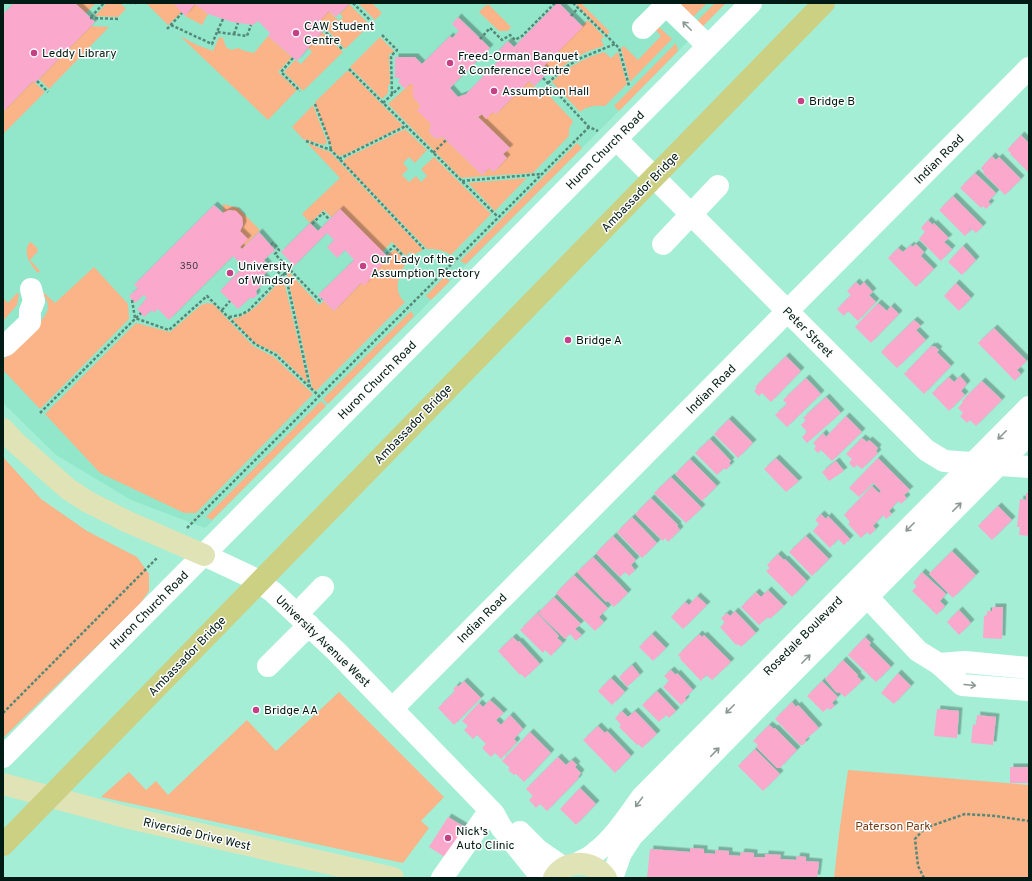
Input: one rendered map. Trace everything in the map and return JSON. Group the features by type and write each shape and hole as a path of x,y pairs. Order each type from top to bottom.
{"highway":[{"name":"Ambassador Bridge","path":"3,845 824,3"}],"main road":[{"name":"University Avenue West","path":"3,429 15,442 68,489 88,502 128,522 204,555"},
{"name":"Riverside Drive West","path":"3,784 124,818 389,878"},
{"path":"565,870 593,866 606,878"}],"street":[{"name":"Huron Church Road","path":"3,757 751,3"},
{"path":"658,13 703,52"},
{"name":"Indian Road","path":"392,709 1029,68"},
{"name":"Peter Street","path":"616,139 926,450 944,461 1029,467"},
{"path":"663,244 718,186"},
{"path":"3,346 6,345 30,322 30,311 34,301 31,290"},
{"path":"3,330 18,314 30,311"},
{"name":"Rosedale Boulevard","path":"861,590 974,462 1029,407"},
{"name":"Rosedale Boulevard","path":"565,870 595,853 606,844 642,797 755,697 861,590 999,465 1029,434"},
{"name":"University Avenue West","path":"204,555 251,577 273,592 303,619 492,812 501,827 542,878"},
{"path":"268,666 303,619 323,587"},
{"path":"861,590 918,651 939,664 962,685 1029,690"},
{"path":"939,664 965,662 1029,668"},
{"name":"Rosedale Boulevard","path":"612,878 621,853 632,836 660,820 698,779 755,697"},
{"path":"442,878 492,812"},
{"name":"University Avenue West","path":"492,812 508,820 538,850 565,870"}],"path":[{"path":"104,3 90,18 120,19"},
{"path":"353,3 372,22"},
{"path":"511,44 522,36 555,3"},
{"path":"573,3 619,48 630,86"},
{"path":"571,16 578,8"},
{"path":"167,29 182,13"},
{"path":"171,25 212,44 223,19"},
{"path":"234,34 238,23"},
{"path":"217,32 247,36 251,25"},
{"path":"319,29 321,27 343,50"},
{"path":"480,38 490,28 502,40 510,36 515,40"},
{"path":"382,35 397,50 391,56 392,94"},
{"path":"548,83 564,68 581,58 615,44"},
{"path":"294,58 281,72 300,91"},
{"path":"349,69 498,218"},
{"path":"194,521 589,127 543,78"},
{"path":"37,81 48,92"},
{"path":"384,103 401,86"},
{"path":"315,104 329,140 331,150"},
{"path":"339,159 406,126"},
{"path":"433,153 446,140"},
{"path":"306,141 331,150 424,249"},
{"path":"462,182 541,174"},
{"path":"312,224 323,213 329,219"},
{"path":"271,245 273,243 279,250 275,254 320,301 322,299"},
{"path":"386,254 394,246 407,260"},
{"path":"271,264 282,276"},
{"path":"228,317 240,316 248,311 293,265"},
{"path":"285,272 310,388"},
{"path":"135,318 169,330 207,296 255,344 276,355 319,396"},
{"path":"132,300 135,318"},
{"path":"222,310 230,301"},
{"path":"40,413 141,313"},
{"path":"3,713 146,569"},
{"path":"924,878 918,866 915,839 925,828 965,814 996,816 1029,821"}],"shaded area":[{"name":"University of Windsor","path":"3,3 726,3 205,528 131,500 56,455 3,403"}],"green space":[{"path":"75,3 96,3 86,13"},
{"path":"107,3 120,3 126,9 118,17 95,16"},
{"path":"146,3 173,3 182,12 168,25"},
{"path":"358,3 372,3 382,13 375,20"},
{"path":"575,3 581,3 610,32 607,35"},
{"path":"683,3 707,3 688,22 676,10"},
{"path":"715,3 726,3 700,29 692,26"},
{"path":"195,4 208,14 202,25 185,16"},
{"path":"349,4 370,25 345,49 319,21 329,11 339,21 343,17 340,14"},
{"path":"486,5 489,5 511,27 508,31 499,31 479,12"},
{"path":"588,20 604,37 601,39 604,46 589,51 576,58 552,76 543,67"},
{"path":"91,26 109,27 49,89 39,79"},
{"path":"659,27 672,39 630,82 621,48 624,46 638,60 661,36 656,30"},
{"path":"322,32 343,52 303,91 284,72 295,60 301,64 312,52 308,48"},
{"path":"180,36 213,51 219,37 223,38 226,47 231,50 238,48 254,53 268,36 292,57 278,72 297,90 268,120"},
{"path":"380,37 394,51 389,55 390,83 388,93 382,99 350,67"},
{"path":"676,43 678,51 619,111 614,106"},
{"path":"604,52 611,58 618,52 627,84 605,106 591,106 580,112 552,82 576,64"},
{"path":"347,71 350,72 403,126 344,155 339,156 333,151 315,102"},
{"path":"33,81 45,92 3,134 3,112"},
{"path":"529,81 540,92 543,89 573,121 569,129 569,136 533,173 461,178 388,104 410,84 413,84 413,97 421,106 431,124 429,132 436,139 443,137 482,175 489,168 494,172 507,158 503,154 510,148 478,117 482,114 486,118 493,112 496,114"},
{"path":"313,105 326,139 327,143 324,145 303,139 292,127"},
{"path":"405,129 427,150 415,163 409,157 403,163 408,169 402,175 409,182 416,176 421,182 427,176 421,169 434,157 491,214 451,255 439,250 427,249 343,162 346,158"},
{"path":"307,143 330,152 423,250 413,255 410,252 406,256 392,242 382,252 340,209 331,217 324,210 310,223 302,214 340,178"},
{"path":"577,143 582,148 466,264 460,261"},
{"path":"527,178 495,211 468,183"},
{"path":"223,204 238,208 260,230 242,249 240,247 240,231 243,225 241,217 237,212 231,210 223,213"},
{"path":"31,242 38,251 30,260 40,271 38,273 32,266 27,255 27,247"},
{"path":"395,249 404,259 402,261 405,265 400,274 398,289 401,298 405,302 316,391 312,387 287,274 289,272 319,305 324,301 334,311 361,283 371,277 370,276 388,258 387,256"},
{"path":"94,267 128,304 129,319 40,409 3,370 3,360 42,320 48,308 48,304 46,298 42,294 44,293 55,303"},
{"path":"283,277 308,383 277,353 255,343 232,319 247,314"},
{"path":"444,277 450,281 431,300 426,296"},
{"path":"17,293 19,294 17,305 3,321 3,298 8,303"},
{"path":"207,303 213,304 253,346 274,357 313,394 196,513 184,513 100,473 45,414 136,323 170,332 201,305"},
{"path":"411,311 414,316 328,404 323,399"},
{"path":"321,401 326,406 212,520 206,517"},
{"path":"3,457 41,499 87,531 137,557 149,574 149,591 140,604 3,738"},
{"path":"339,692 444,797 421,821 429,828 403,863 101,797 129,772 146,790 156,781 168,795 247,720 276,751"},
{"name":"Paterson Park","path":"848,770 1029,785 1029,878 834,878"}],"building":[{"name":"Leddy Library","path":"14,3 75,3 95,22 35,83 33,81 3,112 3,14"},
{"name":"CAW Student Centre","path":"173,3 350,3 336,17 329,11 315,26 322,32 297,61 268,36 270,33 258,21 253,25 232,22 208,14 195,4 185,16"},
{"name":"Assumption Hall","path":"557,3 559,3 583,27 543,67 548,72 535,86 529,81 496,114 493,112 486,119 482,114 478,117 510,148 503,154 507,158 494,172 489,168 482,175 443,137 436,139 429,132 431,124 417,110 421,106 413,97 413,84 410,84 405,89 398,82 400,78 395,78 395,57 415,57 422,64 450,36 452,38 459,31 452,24 458,17 490,48 450,88 458,97 466,94 501,58 496,53 508,41 514,47"},
{"path":"1021,135 1029,143 1029,173 1007,150"},
{"path":"992,156 996,160 999,157 1021,179 1005,195 983,173 984,172 981,168"},
{"path":"975,173 996,193 988,202 991,204 986,209 983,206 981,208 960,188"},
{"path":"953,196 983,226 976,233 969,227 971,230 965,236 939,210"},
{"path":"214,205 223,213 229,210 236,211 242,217 243,225 240,231 248,239 240,247 242,249 259,232 275,250 264,260 268,265 268,271 263,276 267,280 256,291 257,295 254,298 250,298 238,309 220,291 243,267 233,256 169,320 158,309 154,313 152,310 144,317 137,309 147,298 144,295 135,303 129,296 138,288 134,285"},
{"name":"Our Lady of the Assumption Rectory","path":"340,209 389,258 370,276 372,277 364,286 361,283 334,311 318,295 354,260 345,250 337,258 327,247 334,240 327,233 294,266 281,252 310,223 318,231"},
{"path":"928,220 933,225 934,223 949,238 944,242 952,249 941,261 919,239 925,232 921,228"},
{"path":"916,244 924,252 921,256 934,269 916,287 888,258 898,248 903,252 911,245 912,247"},
{"path":"963,246 976,260 962,275 948,262"},
{"path":"856,282 860,286 864,282 873,292 869,295 876,302 858,321 848,311 844,316 837,309 851,295 847,291"},
{"path":"956,283 971,298 959,311 944,296"},
{"path":"878,303 887,311 891,306 899,314 871,343 855,327"},
{"path":"914,320 921,326 916,330 926,340 897,368 881,352"},
{"path":"994,328 1027,361 1017,370 1021,374 1015,381 978,343"},
{"path":"931,346 934,346 939,350 937,352 951,366 924,394 904,374"},
{"path":"786,356 801,371 771,402 762,393 759,396 754,391 757,388 755,387"},
{"path":"960,376 967,384 961,391 965,395 949,411 932,393 949,377 954,382"},
{"path":"806,378 821,394 787,427 775,415 787,404 783,400"},
{"path":"982,381 1002,400 976,426 970,420 967,423 960,416 963,413 958,408 963,402 962,401"},
{"path":"826,397 841,413 807,443 802,437 807,432 801,425 806,420 803,418"},
{"path":"846,416 862,432 832,461 821,450 818,453 814,449 816,446 813,443 823,433 826,437"},
{"path":"729,419 753,443 738,458 714,434"},
{"path":"862,438 867,442 869,440 878,448 876,451 878,453 862,469 857,465 854,468 849,463 852,459 846,454"},
{"path":"710,439 731,461 729,463 731,465 726,470 724,468 717,475 695,453"},
{"path":"776,458 799,481 786,492 764,469"},
{"path":"878,458 910,490 904,495 907,498 901,504 898,501 889,511 892,514 886,519 883,515 873,526 876,529 870,535 867,532 861,538 848,524 850,522 844,515 872,486 879,493 881,491 873,483 859,497 849,488"},
{"path":"690,459 717,486 702,501 675,474"},
{"path":"836,461 844,471 829,481 822,472"},
{"path":"671,477 702,508 686,523 654,493"},
{"path":"1026,493 1029,493 1029,536 1019,535 1020,527 1017,527 1020,499 1026,500"},
{"path":"651,498 678,525 677,526 680,530 668,542 665,538 663,541 635,514"},
{"path":"998,506 1012,520 992,540 978,526"},
{"path":"821,514 826,519 828,516 850,539 844,545 838,539 830,548 813,531 819,524 815,520"},
{"path":"632,517 657,543 642,558 617,532"},
{"path":"613,536 636,560 631,565 635,570 629,576 625,572 620,577 596,553"},
{"path":"806,536 829,559 812,576 789,552"},
{"path":"952,551 976,575 953,598 929,574"},
{"path":"778,554 807,581 792,597 766,571 770,568 767,565"},
{"path":"593,557 628,593 614,607 608,601 606,602 577,572"},
{"path":"922,572 946,594 940,601 945,606 937,615 912,591 917,586 913,583"},
{"path":"574,575 608,608 599,617 604,622 595,631 556,593"},
{"path":"768,590 784,606 770,619 768,617 759,625 741,607 756,592 761,597"},
{"path":"697,596 707,605 683,629 671,617 685,602 689,605"},
{"path":"554,597 581,624 575,629 582,635 576,641 570,634 565,639 538,613"},
{"path":"992,607 1003,607 1002,639 983,638 984,616 987,615 987,611 992,611"},
{"path":"959,610 971,623 959,635 947,622"},
{"path":"735,611 756,633 741,647 738,644 736,645 720,627 725,623 721,618 727,613 730,616"},
{"path":"537,613 559,636 557,638 563,643 551,656 545,650 543,653 520,630"},
{"path":"652,634 666,648 653,661 639,647"},
{"path":"699,634 702,637 704,635 731,662 712,680 706,675 701,681 678,655"},
{"path":"513,637 518,642 519,641 540,664 525,678 521,674 520,675 498,651"},
{"path":"865,637 871,643 869,645 891,667 876,682 848,655"},
{"path":"843,660 862,681 845,697 836,692 825,679"},
{"path":"632,665 640,675 627,687 619,677"},
{"path":"671,670 676,675 677,673 693,690 685,698 686,700 681,705 663,687 669,681 664,676"},
{"path":"898,673 911,686 894,704 881,693"},
{"path":"611,678 625,692 612,705 598,691"},
{"path":"464,681 481,698 454,725 438,708 455,691 453,689 457,685 458,687"},
{"path":"822,681 838,697 832,703 835,706 830,710 828,708 823,712 807,696"},
{"path":"657,691 676,711 669,718 666,715 659,722 642,705"},
{"path":"490,700 504,713 496,720 501,725 510,715 523,729 514,739 517,742 501,759 495,753 491,757 482,748 486,744 477,735 473,739 464,730 468,726 462,721 479,703 483,707"},
{"path":"792,702 796,707 798,705 819,728 805,740 806,742 803,745 800,745 775,719"},
{"path":"937,709 959,711 957,738 934,736"},
{"path":"622,711 628,717 635,711 657,734 642,748 619,727 621,725 615,718"},
{"path":"977,715 996,717 993,745 971,743 973,724 976,725"},
{"path":"769,725 774,729 775,728 797,750 780,768 777,768 756,747 758,745 753,741"},
{"path":"598,726 605,733 607,731 631,756 615,773 583,740"},
{"path":"530,732 551,753 524,782 516,774 514,775 508,770 510,768 502,761"},
{"path":"755,749 780,774 763,791 738,766"},
{"path":"558,757 566,765 572,760 577,765 575,767 581,773 578,777 579,778 547,811 540,804 536,808 529,800 533,796 526,789"},
{"path":"1010,767 1029,767 1029,783 1010,783"},
{"path":"580,788 596,804 576,825 560,809"},
{"name":"Nick's Auto Clinic","path":"448,817 468,829 448,859 429,847"},
{"path":"690,848 704,849 704,853 715,854 715,850 729,851 729,855 740,856 741,852 754,853 754,857 765,857 765,854 781,855 780,859 796,860 797,856 806,857 806,861 819,862 817,878 647,878 650,849 690,852"}],"place":[{"name":"CAW Student Centre","path":"296,33"},
{"name":"Leddy Library","path":"34,53"},
{"name":"Freed-Orman Banquet & Conference Centre","path":"450,63"},
{"name":"Assumption Hall","path":"494,91"},
{"name":"Bridge B","path":"801,101"},
{"name":"Our Lady of the Assumption Rectory","path":"363,266"},
{"name":"University of Windsor","path":"230,273"},
{"name":"Bridge A","path":"568,340"},
{"name":"Bridge AA","path":"256,710"},
{"name":"Nick's Auto Clinic","path":"448,838"}]}
